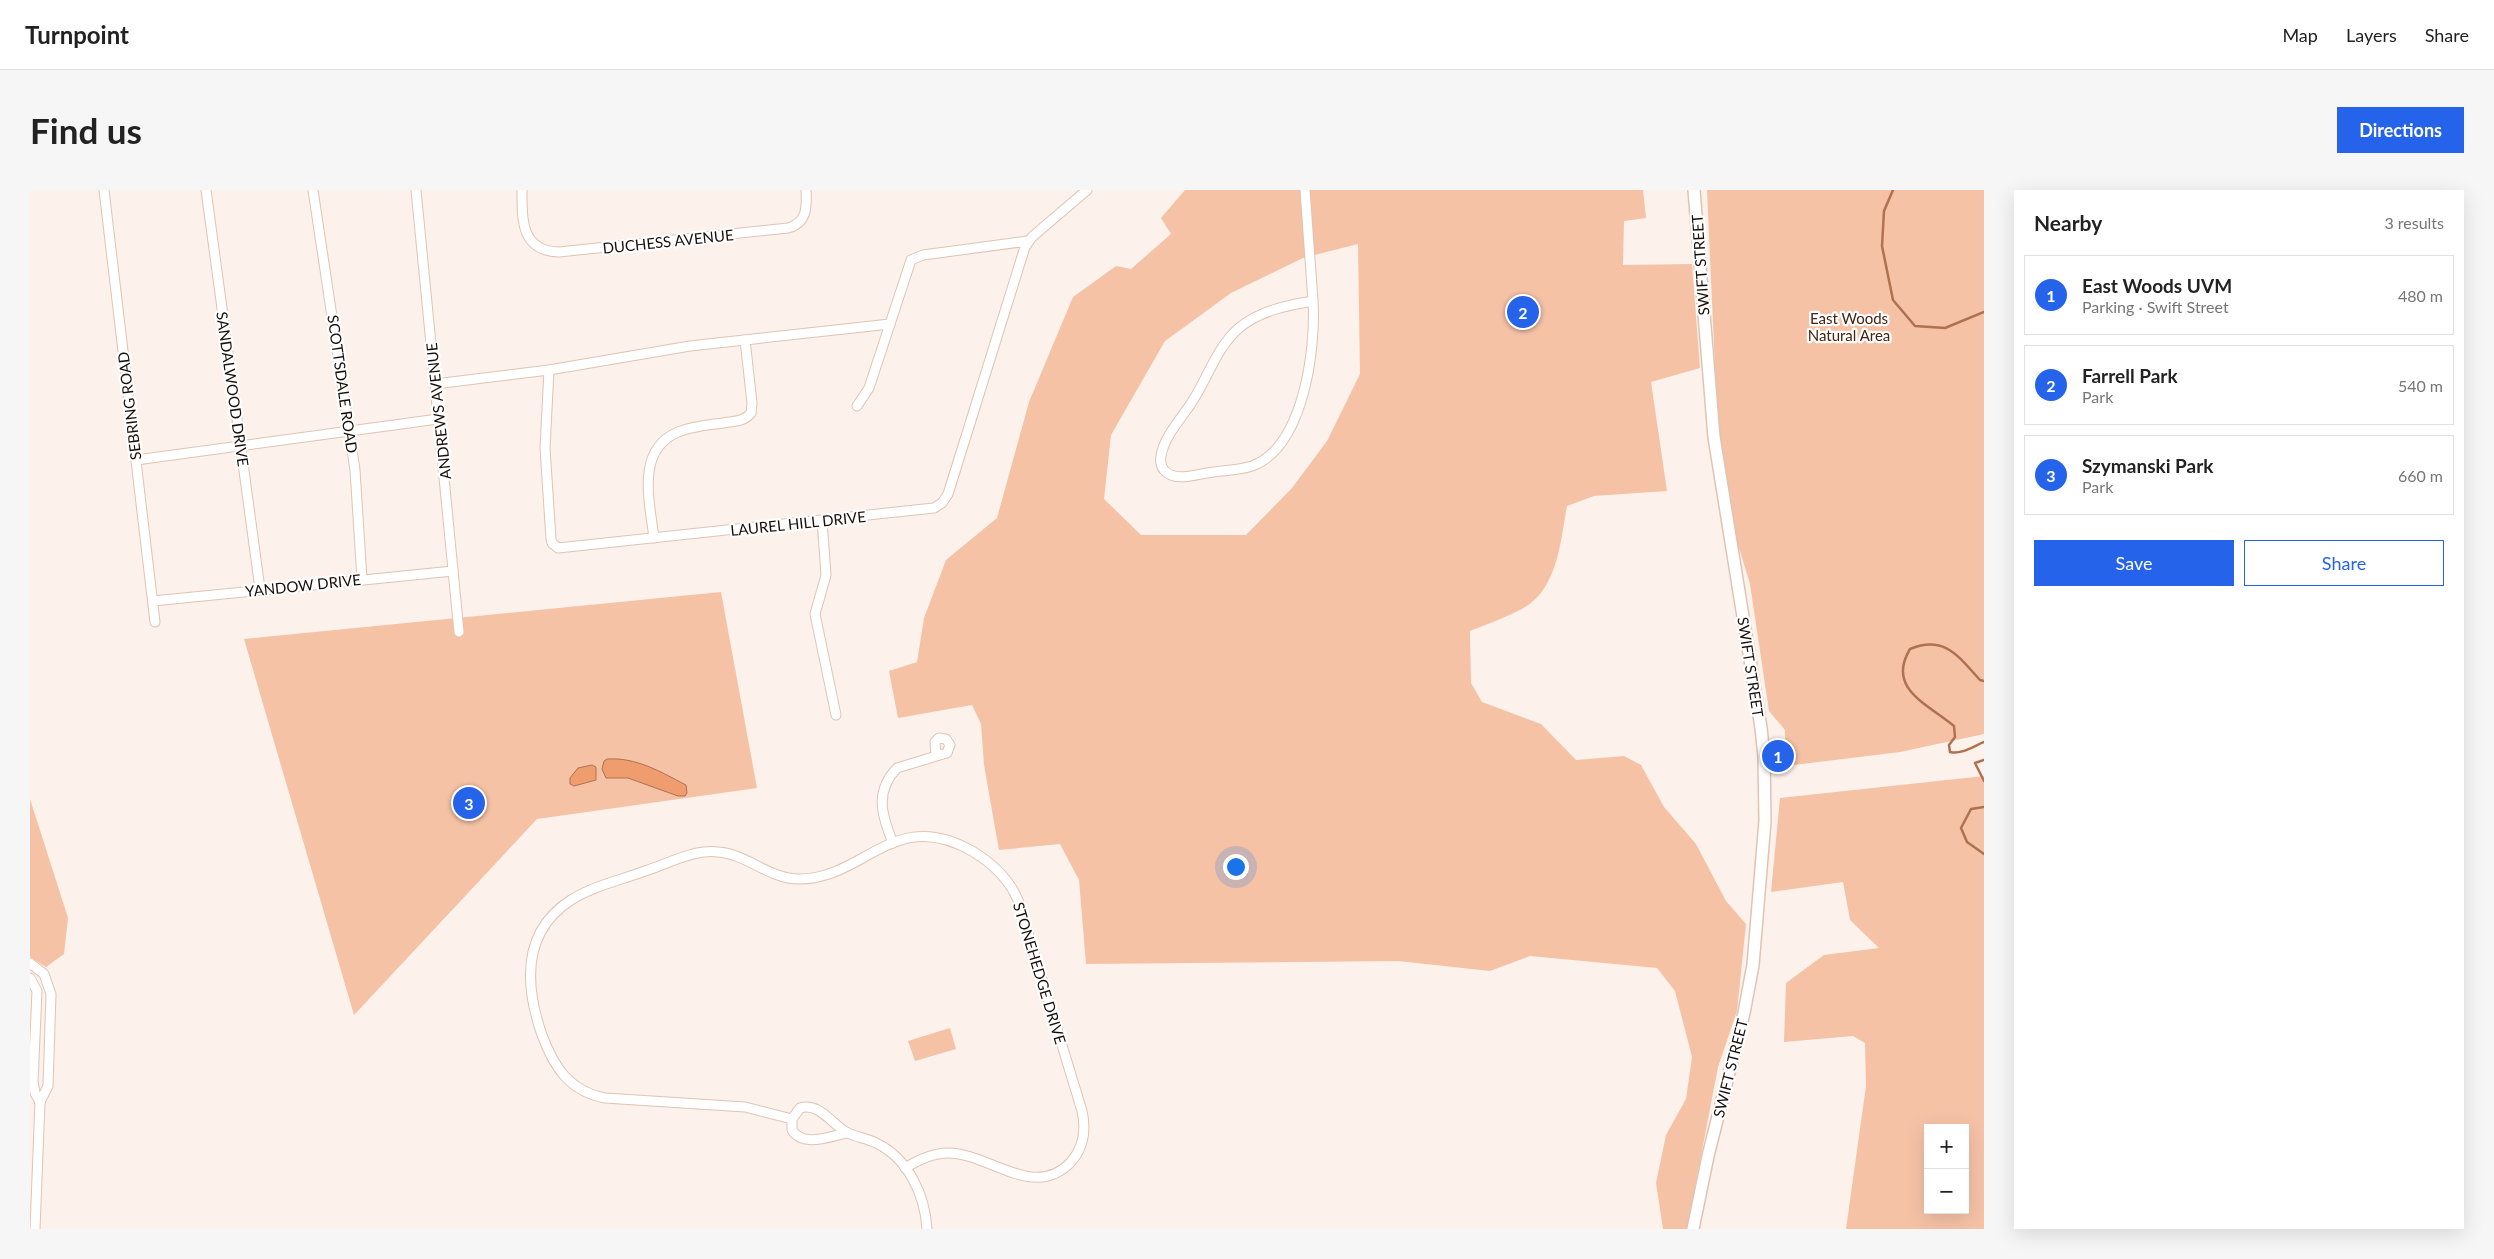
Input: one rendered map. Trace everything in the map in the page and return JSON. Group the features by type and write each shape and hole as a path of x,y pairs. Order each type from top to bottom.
{"street":[{"name":"SEBRING ROAD","path":"104,190 155,622"},
{"name":"SANDALWOOD DRIVE","path":"206,190 260,589"},
{"name":"SCOTTSDALE ROAD","path":"314,190 350,431 359,516 362,579"},
{"name":"ANDREWS AVENUE","path":"416,190 459,632"},
{"name":"DUCHESS AVENUE","path":"522,190 526,231 533,245 540,249 554,252 566,252 769,230 796,225 805,216 806,190"},
{"path":"856,406 869,388 911,260 923,255 1028,241 1087,190"},
{"path":"1305,190 1313,301 1312,355 1300,404 1280,444 1268,456 1252,466 1178,477 1169,475 1163,469 1161,455 1167,441 1196,397 1228,338 1241,326 1256,317 1292,304 1313,301"},
{"name":"SWIFT STREET","path":"1693,1229 1708,1156 1744,1013 1753,965 1765,821 1764,756 1761,728 1714,437 1694,190"},
{"name":"LAUREL HILL DRIVE","path":"549,370 545,448 552,544 562,548 930,509 937,507 944,501 1028,241"},
{"path":"435,384 549,370 675,348 890,324"},
{"path":"654,538 648,477 651,460 659,446 682,430 740,420 751,413 752,404 745,340"},
{"path":"136,460 438,419"},
{"path":"822,520 826,575 815,611 836,715"},
{"name":"YANDOW DRIVE","path":"153,601 453,570"},
{"path":"893,843 882,812 881,800 884,789 897,768 936,756"},
{"name":"STONEHEDGE DRIVE","path":"792,1119 745,1107 605,1098 591,1095 574,1086 557,1069 552,1060 534,1010 529,976 535,945 552,918 573,899 594,889 693,855 716,851 735,854 779,876 805,879 832,872 893,843 926,836 952,841 986,860 1004,876 1014,890 1022,908 1084,1122 1083,1138 1075,1157 1064,1168 1049,1176 1038,1178 1022,1176 962,1155 948,1153 924,1157 905,1168"},
{"path":"30,963 44,974 51,994 48,1086 40,1102 35,1229"},
{"path":"30,978 37,991 34,1082 35,1092 40,1102"},
{"path":"30,1098 40,1102"},
{"path":"847,1133 810,1140 803,1139 792,1130 792,1119 800,1108 811,1107 847,1133 881,1145 905,1168 922,1197 927,1229"}],"green space":[{"path":"1185,190 1643,190 1646,218 1624,221 1623,265 1692,264 1700,368 1651,382 1667,491 1594,496 1567,506 1555,565 1542,591 1533,602 1520,610 1470,631 1471,683 1482,702 1541,724 1576,760 1624,756 1641,765 1664,807 1696,844 1726,901 1746,924 1737,1011 1718,1067 1687,1229 1663,1229 1656,1183 1666,1135 1686,1099 1692,1057 1675,991 1657,968 1530,956 1490,971 1398,961 1086,964 1079,880 1060,844 999,850 984,765 981,724 972,705 898,718 889,671 917,662 924,618 946,560 997,518 1029,402 1073,297 1116,266 1131,269 1171,234 1161,218","holes":["1358,244 1360,374 1327,441 1292,488 1246,535 1141,535 1104,499 1111,435 1165,341 1231,293 1303,258"]},
{"name":"East Woods Natural Area","path":"1707,190 1984,190 1984,734 1900,752 1786,766 1785,730 1769,711 1750,584 1729,515 1718,435"},
{"path":"721,592 757,788 537,819 354,1015 244,639"},
{"path":"1984,776 1984,1229 1846,1229 1866,1086 1865,1043 1853,1036 1784,1042 1786,983 1824,955 1879,948 1850,920 1843,882 1771,892 1780,798"},
{"path":"30,799 68,918 64,954 46,967 30,957"},
{"path":"950,1028 956,1049 915,1061 908,1041"}],"shaded area":[{"path":"607,759 628,760 648,766 686,785 687,793 685,796 678,796 628,778 606,778 602,769 604,761"},
{"path":"592,765 596,767 596,780 574,786 570,784 570,778 578,768"}],"waterway":[{"path":"1893,190 1884,211 1882,246 1893,300 1915,326 1945,328 1984,312"},
{"path":"1984,681 1980,680 1950,650 1942,646 1922,645 1910,649 1904,663 1903,675 1913,694 1922,703 1954,726 1955,737 1949,745 1950,752 1963,751 1984,742"},
{"path":"1984,760 1975,763 1984,781"},
{"path":"1984,807 1971,809 1961,828 1967,842 1984,854"}],"place":[{"name":"Farrell Park","path":"1523,312"},
{"name":"East Woods UVM","path":"1778,756"},
{"name":"Szymanski Park","path":"469,803"}]}
